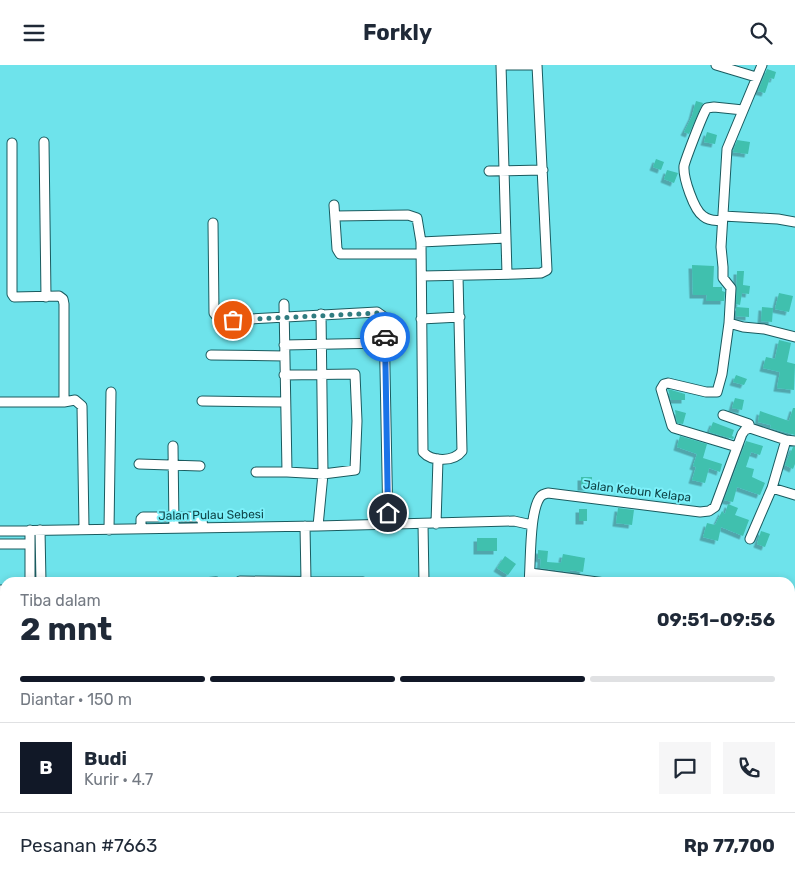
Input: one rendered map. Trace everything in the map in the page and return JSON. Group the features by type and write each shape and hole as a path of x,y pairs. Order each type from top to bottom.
{"street":[{"path":"422,276 541,273 547,270 536,65 501,65 507,273"},
{"path":"716,65 756,77"},
{"path":"737,447 674,428 669,418 661,389 664,384 668,383 706,392 717,392 722,374 731,291 729,284 723,277 724,267 720,247 728,149 762,65"},
{"path":"743,110 707,108 684,164 684,177 698,211 712,221 722,218 778,219 795,222"},
{"path":"44,142 46,297"},
{"path":"12,143 12,294 14,297 59,296 63,299 64,401"},
{"path":"489,171 543,170"},
{"path":"334,205 337,249 340,255 421,254"},
{"path":"334,216 414,216 418,221 422,276 423,452 428,457 438,459 452,459 462,451 458,276"},
{"path":"213,223 214,313 216,316 233,320 321,314 377,313 382,315 386,343 388,525"},
{"path":"421,242 506,238"},
{"path":"284,304 287,472"},
{"path":"318,526 323,474 321,314"},
{"path":"421,319 460,317"},
{"path":"729,323 795,337"},
{"path":"284,345 386,343"},
{"path":"211,355 285,356"},
{"path":"256,472 323,474 355,470 357,421 355,374 284,375"},
{"path":"109,530 111,392"},
{"path":"0,402 75,400 82,406 84,528"},
{"path":"202,401 285,401"},
{"path":"723,415 750,424 750,428 791,440 750,539"},
{"name":"Jalan Kebun Kelapa","path":"529,577 532,525 540,497 548,493 700,512 709,511 715,507 742,434 750,428"},
{"path":"173,445 174,528"},
{"path":"436,524 438,459"},
{"path":"138,464 200,466"},
{"path":"772,488 795,495"},
{"path":"142,529 143,517 201,518 202,528"},
{"name":"Jalan Pulau Sebesi","path":"0,531 519,521 532,525"},
{"path":"423,524 424,577"},
{"path":"305,526 311,577"},
{"path":"30,530 30,577"},
{"path":"40,530 41,577"},
{"path":"0,543 30,543"}],"building":[{"path":"767,69 776,72 774,79 770,78 765,93 758,91"},
{"path":"696,101 703,103 689,134 684,132 692,116"},
{"path":"707,132 717,135 715,144 704,142"},
{"path":"737,140 750,142 748,154 733,152"},
{"path":"656,159 664,162 661,170 653,167"},
{"path":"667,170 678,173 674,183 664,179"},
{"path":"692,265 714,266 713,287 722,287 722,291 725,292 724,301 706,301 707,295 693,295"},
{"path":"737,271 744,271 743,285 750,286 749,294 742,293 740,305 736,304"},
{"path":"779,293 793,296 789,312 775,309"},
{"path":"736,307 749,308 749,317 736,316"},
{"path":"762,307 773,308 772,322 761,321"},
{"path":"779,340 791,343 787,362 795,364 794,390 777,388 780,372 763,368 766,357 775,359"},
{"path":"736,375 747,379 744,385 733,382"},
{"path":"668,389 685,394 685,400 671,400"},
{"path":"735,398 744,400 742,410 732,408"},
{"path":"793,408 795,408 795,435 770,428 771,425 758,422 760,411 789,421"},
{"path":"675,410 686,413 683,424 677,423"},
{"path":"713,422 734,430 733,439 709,432"},
{"path":"680,436 707,444 703,458 722,464 720,472 709,468 705,483 692,480 696,467 693,466 697,454 677,447"},
{"path":"746,441 763,446 760,455 751,452 746,467 754,469 752,477 765,483 760,495 737,487 733,502 724,500"},
{"path":"793,447 795,447 795,464 793,469 785,465"},
{"path":"581,477 592,477 592,487 581,487"},
{"path":"728,504 738,508 735,515 749,520 743,536 721,527 718,541 703,537 707,523 715,525 722,511 725,514"},
{"path":"618,508 634,510 632,525 616,523"},
{"path":"579,509 587,509 587,521 579,521"},
{"path":"761,531 770,534 765,547 757,544"},
{"path":"477,538 497,538 497,551 477,551"},
{"path":"538,550 548,551 547,562 561,563 563,554 585,558 583,572 540,568 541,559 538,558"},
{"path":"505,556 516,564 508,575 497,568"}],"way so far":[{"path":"233,320 321,314 377,313 384,317 385,337"}],"route":[{"path":"385,337 388,513"}]}
